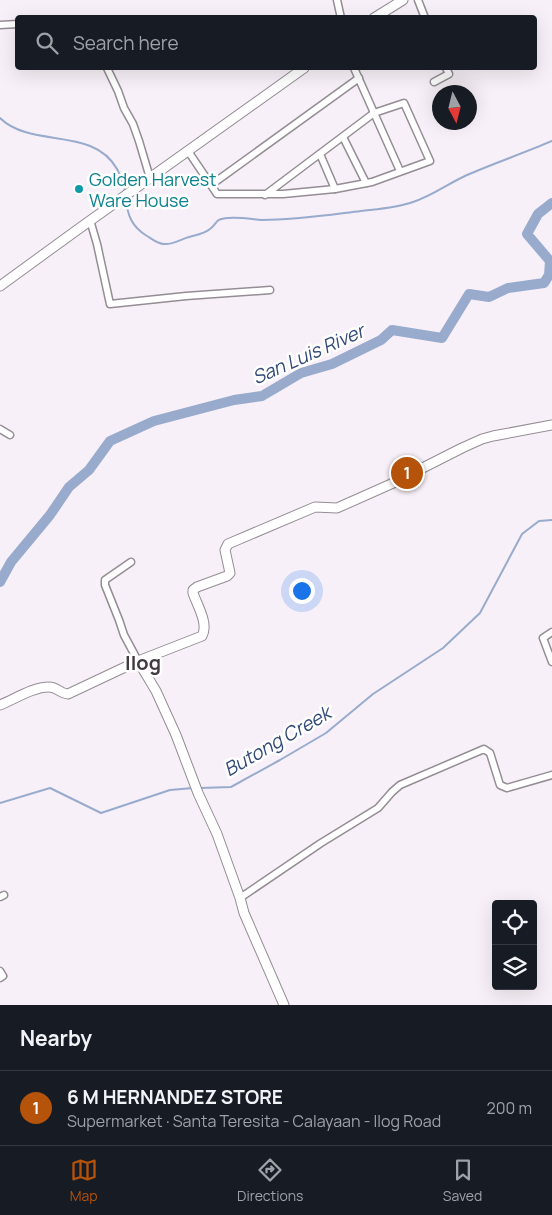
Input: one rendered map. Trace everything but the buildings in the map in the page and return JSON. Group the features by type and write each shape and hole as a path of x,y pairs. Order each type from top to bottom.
{"street":[{"path":"337,0 341,15"},
{"path":"379,15 403,0"},
{"path":"418,0 424,15"},
{"path":"0,25 15,24"},
{"path":"108,70 136,132 150,178"},
{"path":"0,286 301,70"},
{"path":"355,70 400,172"},
{"path":"434,82 449,74 447,70"},
{"path":"211,185 359,78"},
{"path":"188,151 216,194 265,195 335,189 366,183 430,160 404,103 374,113 265,195"},
{"path":"343,136 366,183"},
{"path":"320,154 335,189"},
{"path":"277,186 283,194"},
{"path":"90,220 110,304 270,290"},
{"path":"0,705 32,691 48,687 68,694 138,661 202,636 205,631 205,625 193,590 230,573 226,550 228,544 315,507 337,508 391,484 482,439 552,426"},
{"path":"0,429 10,434"},
{"path":"131,562 105,580 105,585 124,635 156,691 176,735 198,793 217,834 244,913 284,1005"},
{"path":"552,632 543,638 552,662"},
{"path":"240,898 321,843 378,808 400,785 484,749 490,753 500,785 507,788 552,775"},
{"path":"0,971 3,976 0,978"}],"waterway":[{"path":"0,118 13,127 28,133 78,142 93,147 106,156 117,169 125,191"},
{"path":"126,198 129,215 134,225 157,242 167,244 205,232 218,220 236,218 262,220 299,218 407,204 427,196 467,175 552,141"},
{"name":"San Luis River","path":"0,582 11,562 50,515 69,487 89,470 110,441 154,421 234,400 262,396 301,373 332,364 381,340 392,330 442,338 469,294 489,297 508,288 544,283 549,275 550,261 527,234 538,214 552,203"},
{"name":"Butong Creek","path":"200,788 231,787 280,760 326,733 373,694 443,648 480,613 522,534 539,521 552,520"},
{"name":"Butong Creek","path":"0,803 50,788 101,813 170,790 193,788"}],"place":[{"name":"Golden Harvest Ware House","path":"79,189"},
{"name":"6 M HERNANDEZ STORE","path":"407,473"}],"district":[{"name":"Ilog","path":"143,662"}]}
